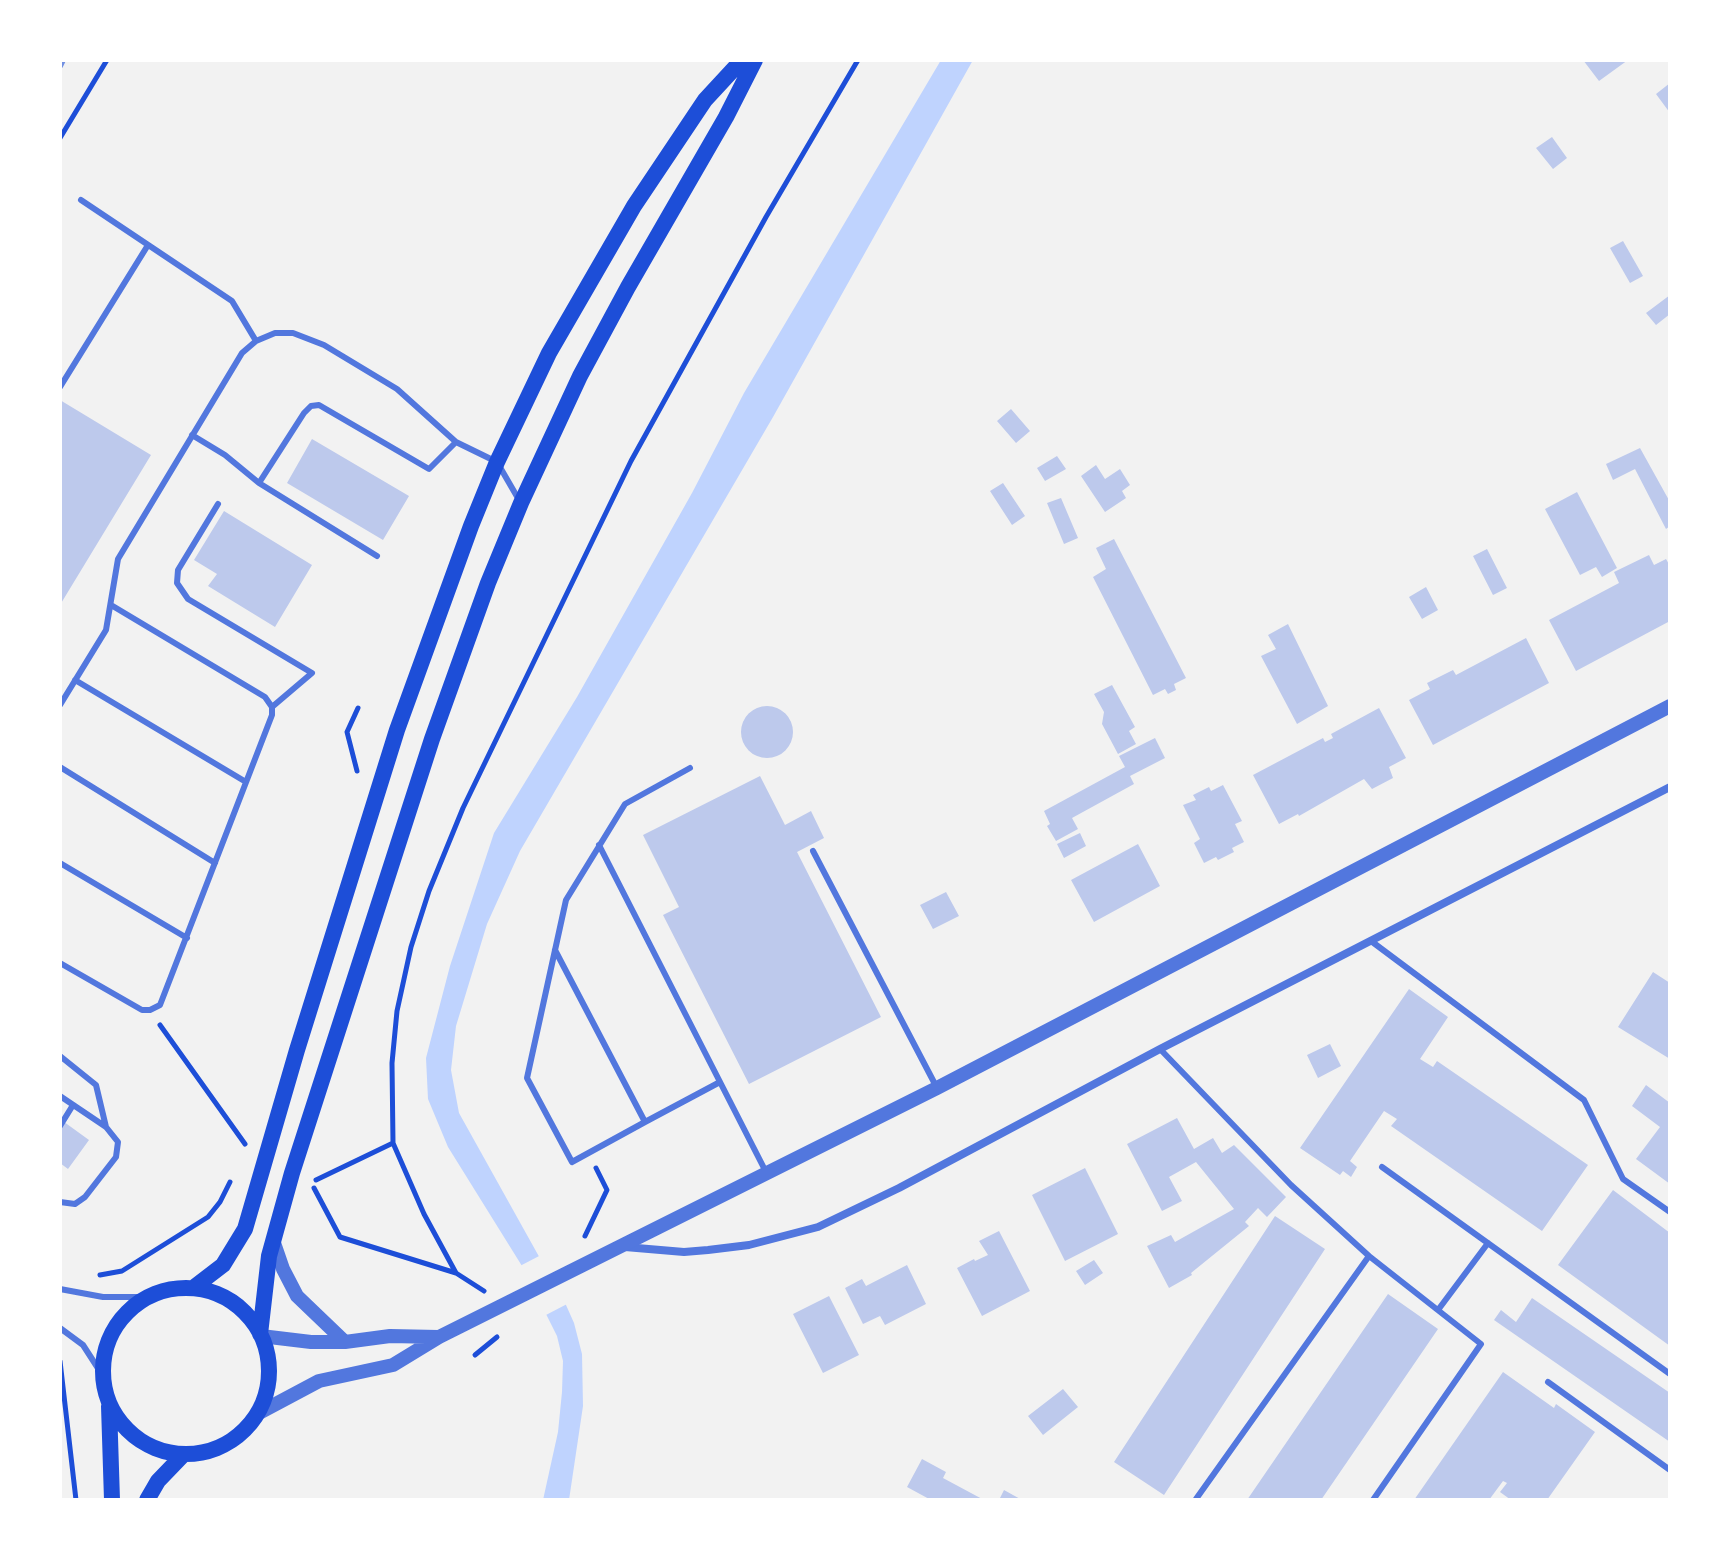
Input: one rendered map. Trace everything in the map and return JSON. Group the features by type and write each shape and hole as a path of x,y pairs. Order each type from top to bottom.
{"main road":[{"path":"193,1288 223,1265 245,1229 297,1050 397,730 497,462 549,353 634,206 705,100 742,60"},
{"path":"261,1335 273,1240 297,1158 432,739 483,596 521,503 602,334 726,117 755,60"},
{"path":"108,1400 122,1424 142,1441 158,1449 184,1454 204,1452 230,1441 257,1414 267,1388 269,1370 261,1335 252,1321 229,1300 216,1293 193,1288 171,1290 134,1306 116,1326 106,1350 103,1376 108,1400 112,1500"},
{"path":"147,1500 158,1481 184,1454"}],"street":[{"path":"257,1414 319,1381 393,1365 439,1337 625,1247 937,1088 1670,706"},
{"path":"625,1247 684,1252 708,1250 749,1245 818,1227 899,1188 1160,1049 1670,787"},
{"path":"273,1240 297,1296 345,1342"},
{"path":"261,1335 311,1342 345,1342 390,1336 439,1337"}],"lane":[{"path":"81,200 232,301 256,341"},
{"path":"60,387 148,245"},
{"path":"60,705 106,630 118,559 242,353 256,341 275,333 293,333 324,345 397,389 456,442 497,462 521,503"},
{"path":"259,483 311,406 319,405 429,469 456,442"},
{"path":"192,435 225,455 259,483 377,556"},
{"path":"218,504 178,570 177,583 188,599 312,673 272,707"},
{"path":"60,963 142,1010 157,1007 163,1000 271,722 272,707 263,696 111,605"},
{"path":"75,680 246,782"},
{"path":"60,767 215,863"},
{"path":"690,768 625,804 566,900 527,1078 572,1162 720,1082"},
{"path":"599,845 767,1174"},
{"path":"813,851 937,1088"},
{"path":"60,863 187,938"},
{"path":"1371,941 1584,1100 1623,1179 1670,1212"},
{"path":"555,950 645,1122"},
{"path":"1160,1049 1291,1185 1369,1256 1481,1344 1373,1500"},
{"path":"60,1056 96,1085 106,1127"},
{"path":"60,1096 106,1127 118,1142 116,1157 81,1201 72,1205 60,1202"},
{"path":"60,1126 73,1105"},
{"path":"1382,1167 1670,1374"},
{"path":"1438,1310 1488,1243"},
{"path":"1196,1499 1369,1256"},
{"path":"60,1289 103,1297 149,1297"},
{"path":"60,1328 83,1345 103,1376"},
{"path":"1548,1382 1670,1470"}],"path":[{"path":"60,138 107,60"},
{"path":"456,1273 424,1214 393,1143 392,1063 397,1011 411,947 429,891 463,808 631,461 766,217 858,60"},
{"path":"357,779 347,732 358,708"},
{"path":"239,1156 248,1127"},
{"path":"311,1183 393,1143"},
{"path":"585,1236 607,1190 588,1153"},
{"path":"72,1293 78,1275 93,1277 122,1271 208,1217 220,1202 234,1170"},
{"path":"60,1361 76,1500"}],"water":[{"path":"941,60 973,60 773,417 520,851 487,924 456,1026 451,1070 459,1113 566,1305 582,1354 583,1406 569,1500 543,1500 558,1432 562,1392 563,1361 557,1336 522,1266 448,1147 428,1099 426,1058 450,966 494,833 577,697 692,493 744,393"}],"pier":[{"path":"543,1254 569,1303 544,1316 518,1267"}],"building":[{"path":"1583,60 1628,60 1599,81"},
{"path":"1670,83 1670,113 1656,94"},
{"path":"1552,137 1567,158 1553,169 1536,148"},
{"path":"1623,241 1643,276 1630,283 1610,248"},
{"path":"1670,295 1670,314 1656,325 1646,313"},
{"path":"60,400 151,455 60,605"},
{"path":"1011,409 1030,431 1016,443 997,421"},
{"path":"312,439 409,496 383,540 287,483"},
{"path":"1640,448 1670,502 1670,526 1666,529 1635,469 1613,480 1606,464"},
{"path":"1057,456 1066,469 1045,481 1037,468"},
{"path":"1096,465 1105,479 1120,469 1130,485 1122,491 1126,498 1105,512 1081,476"},
{"path":"1003,483 1025,516 1012,525 990,491"},
{"path":"1577,492 1617,568 1602,577 1596,567 1580,575 1545,509"},
{"path":"1061,498 1078,538 1064,544 1047,503"},
{"path":"224,511 312,565 275,627 208,586 217,574 194,560"},
{"path":"1114,539 1186,678 1174,684 1176,690 1168,694 1165,689 1153,695 1093,577 1106,569 1096,548"},
{"path":"1487,549 1507,588 1493,595 1473,556"},
{"path":"1649,555 1654,565 1666,559 1670,566 1670,621 1576,671 1549,620 1619,583 1614,572"},
{"path":"1426,587 1438,610 1422,619 1409,597"},
{"path":"1288,624 1328,706 1297,724 1261,656 1276,649 1268,635"},
{"path":"1526,638 1549,683 1433,745 1409,700 1430,689 1427,683 1453,670 1456,675"},
{"path":"1112,685 1135,727 1129,731 1136,744 1118,754 1102,724 1104,712 1094,694"},
{"path":"767,706 785,714 793,732 785,750 767,758 749,750 741,732 749,714"},
{"path":"1379,708 1406,758 1389,767 1393,778 1372,789 1364,779 1279,824 1253,775 1323,738 1325,742 1333,738 1331,734"},
{"path":"1155,738 1165,758 1130,776 1134,784 1072,818 1078,829 1056,841 1047,826 1050,824 1044,811 1125,767 1119,756"},
{"path":"760,776 785,825 811,811 824,838 797,852 881,1017 749,1084 663,915 679,907 643,835"},
{"path":"1223,785 1242,821 1235,824 1244,842 1232,848 1234,852 1204,863 1194,843 1200,839 1183,805 1196,800 1193,795 1209,787 1211,791"},
{"path":"1080,833 1086,846 1064,858 1057,844"},
{"path":"1138,844 1160,886 1094,922 1071,880"},
{"path":"946,892 959,916 933,929 920,905"},
{"path":"1653,972 1670,983 1670,1059 1618,1027"},
{"path":"1409,989 1448,1017 1420,1059 1433,1067 1437,1061 1588,1165 1542,1231 1391,1126 1397,1119 1384,1111 1350,1161 1357,1167 1351,1177 1343,1171 1340,1175 1300,1148"},
{"path":"1330,1044 1341,1066 1318,1078 1307,1055"},
{"path":"1646,1085 1670,1103 1670,1184 1636,1159 1660,1127 1632,1106"},
{"path":"1177,1118 1194,1149 1213,1138 1222,1153 1234,1145 1286,1197 1267,1217 1258,1208 1245,1222 1249,1226 1192,1275 1169,1288 1147,1246 1171,1235 1175,1242 1234,1209 1196,1162 1169,1177 1182,1201 1162,1211 1127,1144"},
{"path":"60,1119 89,1140 68,1169 60,1163"},
{"path":"1085,1168 1118,1234 1065,1261 1032,1195"},
{"path":"1613,1190 1670,1233 1670,1346 1558,1265"},
{"path":"1275,1216 1325,1249 1164,1495 1114,1462"},
{"path":"999,1231 1030,1291 982,1316 957,1268 988,1255 979,1241"},
{"path":"1094,1260 1103,1273 1085,1285 1076,1271"},
{"path":"907,1265 926,1304 885,1325 880,1316 863,1324 845,1288 862,1279 866,1286"},
{"path":"1388,1294 1438,1329 1321,1500 1247,1500"},
{"path":"829,1296 859,1355 823,1373 793,1314"},
{"path":"1532,1298 1670,1393 1670,1442 1494,1320 1501,1310 1516,1322"},
{"path":"1503,1372 1595,1432 1547,1500 1511,1500 1500,1492 1507,1483 1503,1481 1489,1500 1414,1500"},
{"path":"1063,1389 1078,1407 1043,1435 1028,1416"},
{"path":"922,1459 946,1472 943,1478 984,1500 931,1500 907,1487"},
{"path":"1004,1490 1022,1500 999,1500"}],"railway":[{"path":"60,66 63,60"}]}
